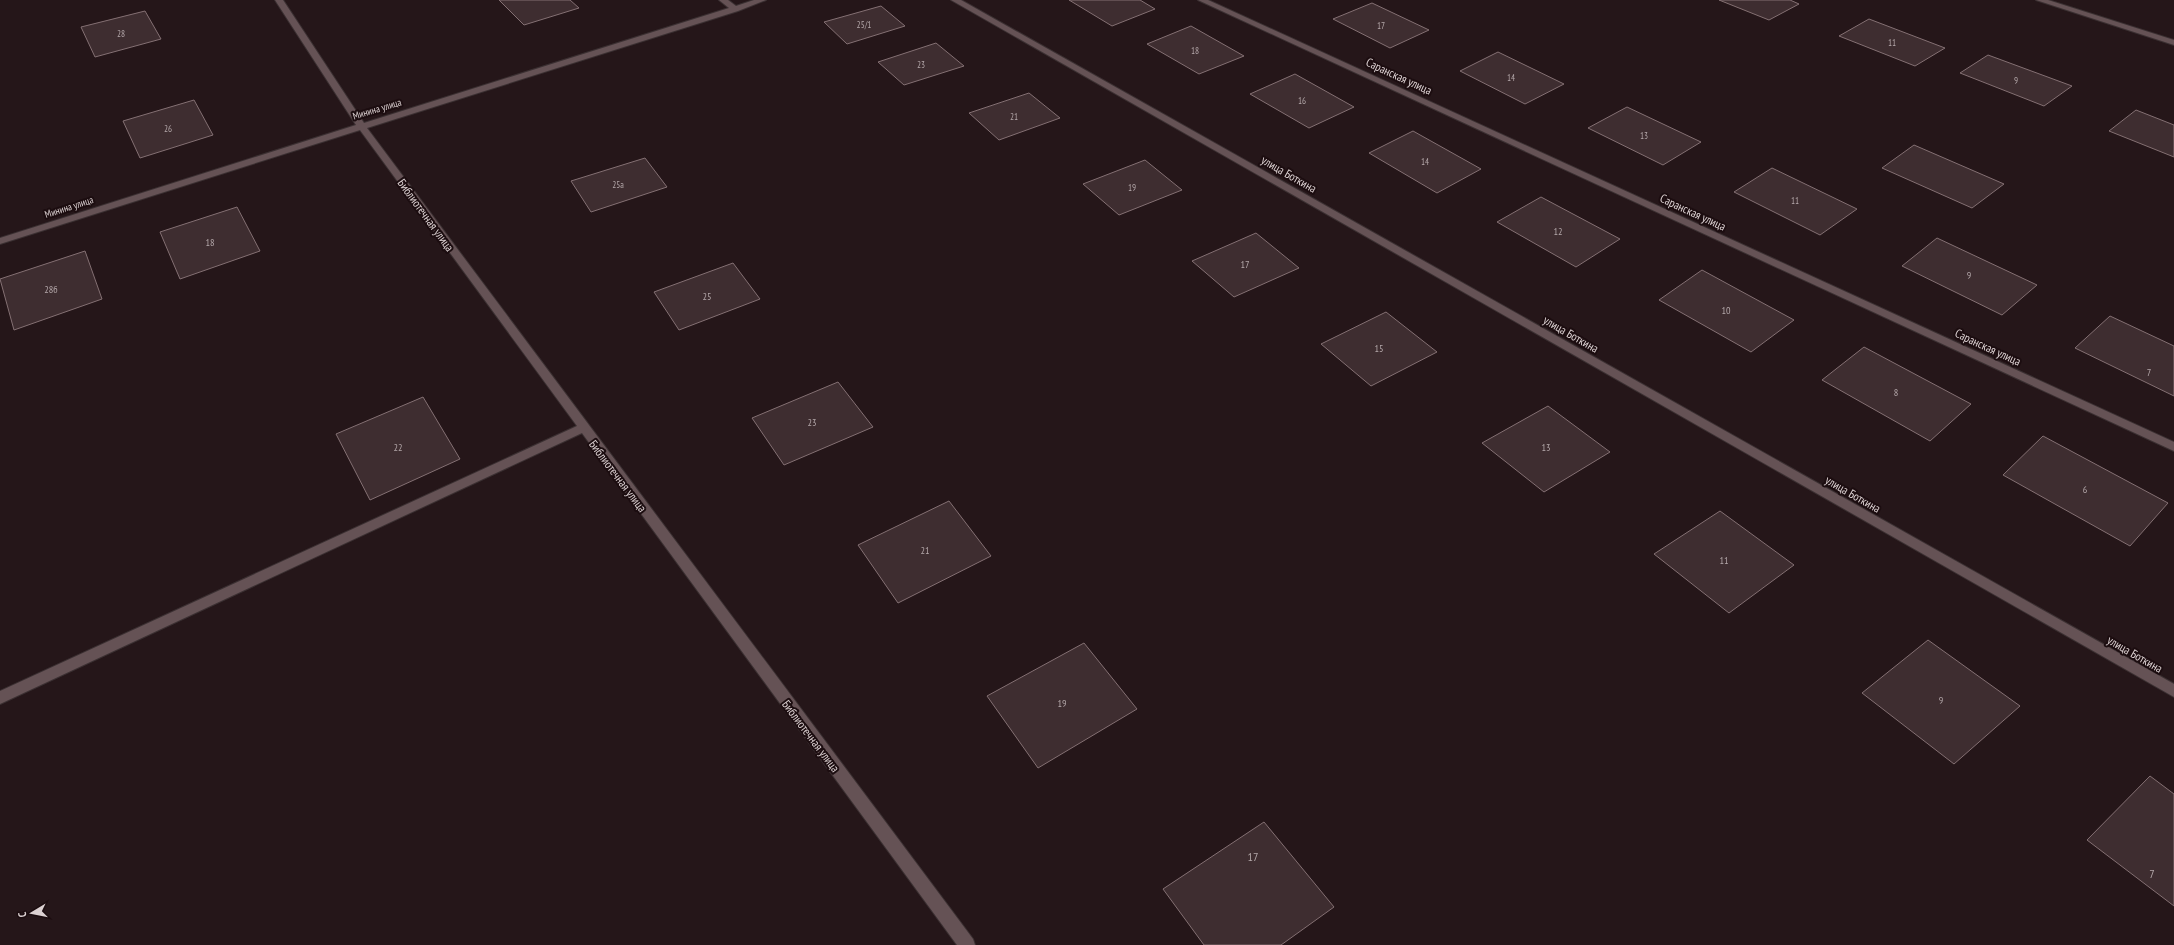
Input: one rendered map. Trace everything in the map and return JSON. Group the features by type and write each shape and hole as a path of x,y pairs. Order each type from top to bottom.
{"street":[{"name":"Библиотечная улица","path":"279,0 361,126 967,945"},
{"path":"722,0 735,9"},
{"name":"Минина улица","path":"0,241 762,0"},
{"name":"улица Боткина","path":"956,0 2174,691"},
{"name":"Саранская улица","path":"1202,0 2174,447"},
{"path":"2040,0 2174,43"},
{"path":"0,698 583,428"}],"building":[{"path":"499,0 570,0 579,8 524,25"},
{"path":"1069,0 1140,0 1155,9 1112,26"},
{"path":"1719,0 1790,0 1799,4 1769,20"},
{"path":"1372,3 1429,30 1390,48 1333,19"},
{"path":"881,6 905,26 847,44 824,22"},
{"path":"145,11 161,39 95,57 81,27"},
{"path":"1869,19 1945,48 1915,66 1839,36"},
{"path":"1191,26 1244,56 1199,74 1147,44"},
{"path":"936,43 964,66 904,85 878,62"},
{"path":"1498,52 1564,84 1525,104 1460,71"},
{"path":"1988,55 2072,86 2044,106 1960,73"},
{"path":"1295,74 1354,107 1309,128 1250,94"},
{"path":"1029,93 1060,118 999,140 969,113"},
{"path":"194,100 213,135 140,158 123,121"},
{"path":"1627,107 1701,142 1663,165 1588,128"},
{"path":"2136,110 2174,125 2174,157 2109,131"},
{"path":"1413,131 1481,169 1437,193 1369,153"},
{"path":"1914,145 2004,184 1972,208 1882,168"},
{"path":"645,158 667,187 591,212 571,181"},
{"path":"1145,160 1182,190 1119,215 1083,184"},
{"path":"1772,168 1857,209 1820,235 1734,192"},
{"path":"1541,197 1620,239 1576,267 1497,222"},
{"path":"237,207 260,251 180,279 160,232"},
{"path":"1256,233 1299,268 1234,297 1192,261"},
{"path":"1937,238 2037,285 2002,315 1902,266"},
{"path":"85,251 102,299 14,330 0,279"},
{"path":"733,263 760,299 679,330 654,292"},
{"path":"1702,270 1794,320 1751,352 1659,300"},
{"path":"1386,312 1437,352 1371,386 1321,344"},
{"path":"2110,316 2174,346 2174,396 2075,348"},
{"path":"1864,347 1971,404 1930,441 1822,380"},
{"path":"838,382 873,427 784,465 752,418"},
{"path":"423,397 460,459 370,500 336,434"},
{"path":"1548,406 1610,452 1544,492 1482,443"},
{"path":"2043,436 2168,503 2130,546 2003,475"},
{"path":"949,501 991,556 898,603 858,545"},
{"path":"1720,511 1794,565 1729,613 1654,554"},
{"path":"1928,640 2020,706 1954,764 1862,693"},
{"path":"1084,643 1137,709 1038,768 987,696"},
{"path":"2150,776 2174,794 2174,906 2087,840"},
{"path":"1264,822 1334,907 1281,945 1204,945 1163,889"}]}
